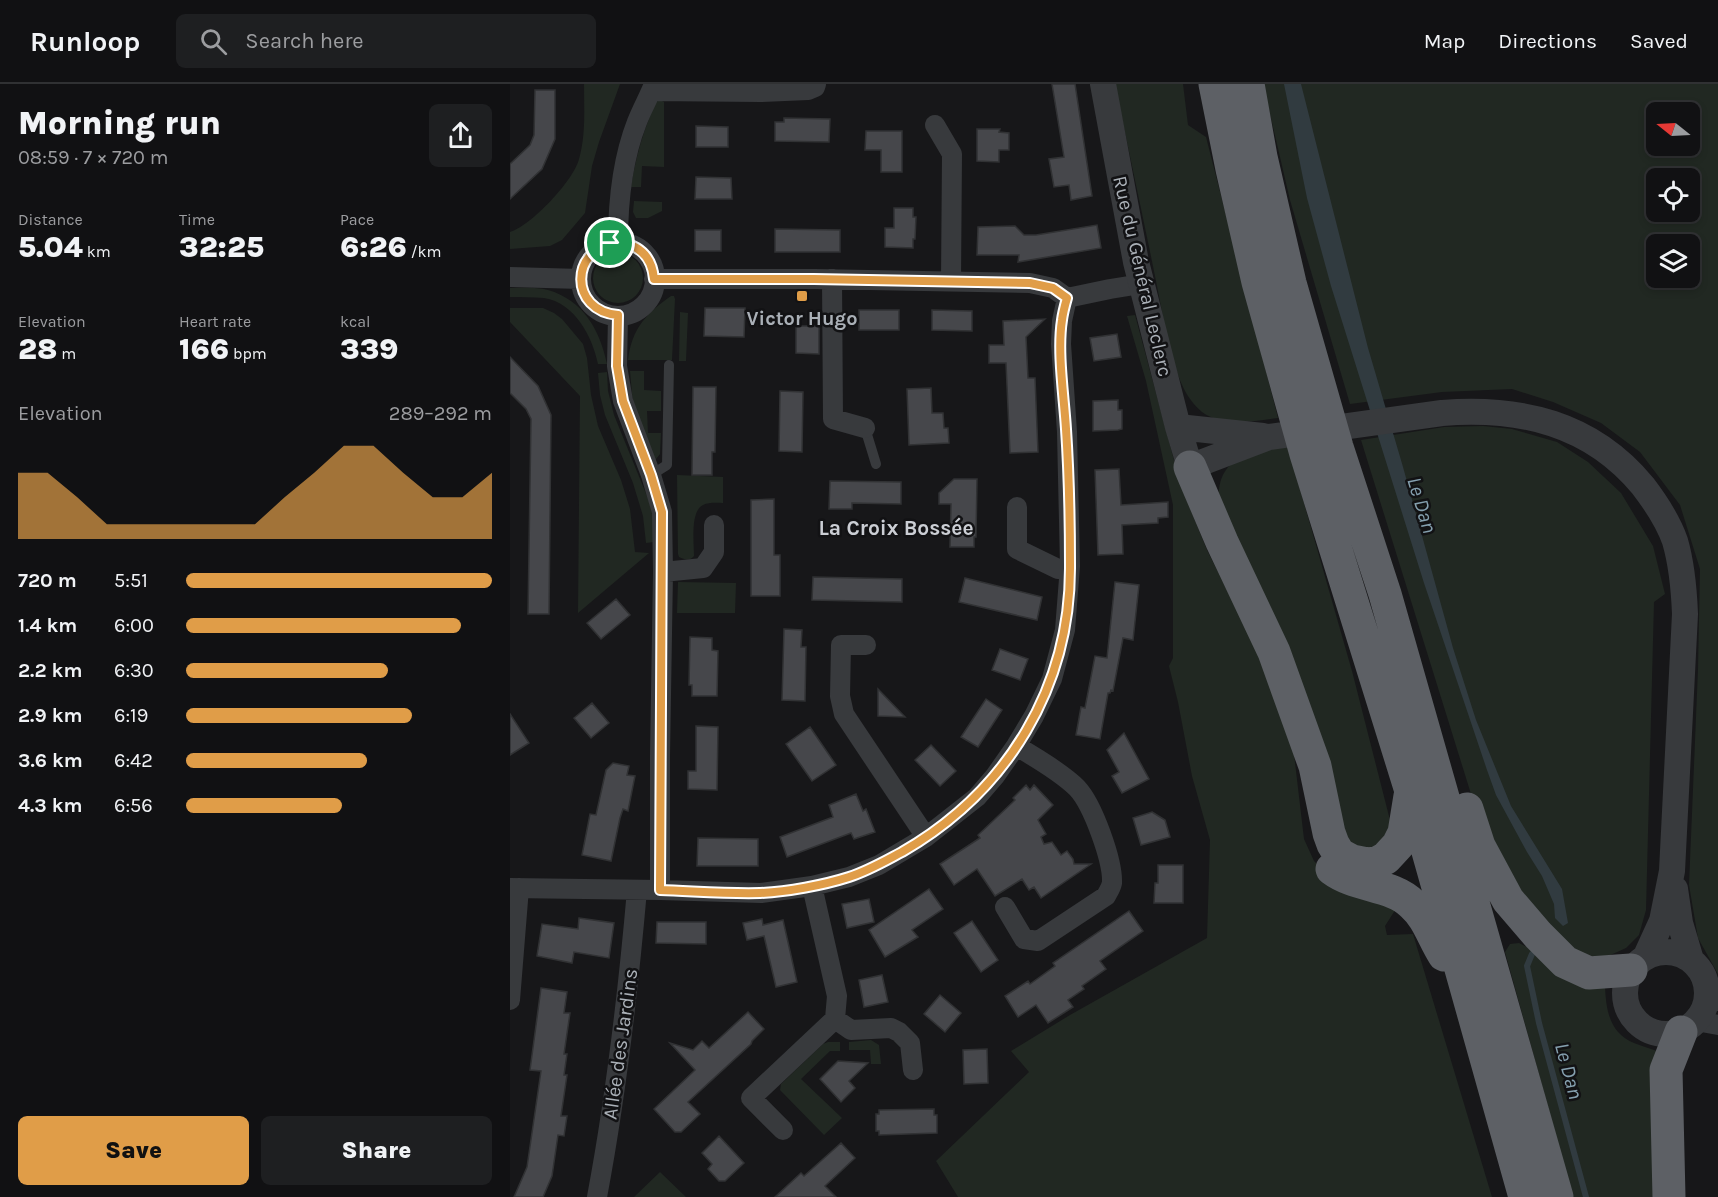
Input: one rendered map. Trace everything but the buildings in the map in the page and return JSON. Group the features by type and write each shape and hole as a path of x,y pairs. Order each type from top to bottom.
{"highway":[{"path":"1215,84 1261,294 1306,454 1411,791 1526,1197"},
{"path":"1248,84 1261,157 1290,283 1337,447 1384,594 1557,1197"},
{"path":"1190,467 1222,542 1274,652 1315,766 1329,833 1340,854 1359,863 1377,863 1386,858 1398,845 1404,832 1411,791"},
{"path":"1384,594 1436,718 1479,846 1508,900 1564,962 1589,973 1639,963"},
{"path":"1303,733 1308,808 1313,841 1317,850 1333,870 1353,881 1399,894 1412,903 1426,920 1443,954 1464,978"},
{"path":"1669,1197 1666,1070 1698,1026"}],"street":[{"path":"618,242 620,191 626,156 652,87 760,92 808,90 816,84"},
{"name":"Rue du Général Leclerc","path":"1103,84 1136,262 1190,467"},
{"path":"935,125 952,154 951,281"},
{"path":"618,242 627,243 644,253 650,261 654,279 652,293 644,305 632,313 618,315 604,313 592,305 584,293 581,279 582,270 589,256 602,246 618,242"},
{"path":"510,277 581,279"},
{"path":"654,279 832,279 1030,283 1053,288 1067,298 1141,284"},
{"path":"832,279 833,419 865,428"},
{"path":"510,1000 515,888 761,893 812,886 849,877 879,865 926,837 977,796 995,776 1041,704 1058,660 1065,630 1070,566 1067,432 1061,344 1062,321 1067,298"},
{"path":"618,315 617,366 623,401 651,475 662,512 660,890"},
{"path":"1190,467 1269,437 1442,413 1481,412 1511,413 1543,420 1571,430 1598,445 1622,464 1647,492 1665,518 1682,572 1685,614 1672,871 1662,921 1624,987 1625,1002 1635,1022 1644,1029 1670,1035 1698,1026 1703,1010 1713,999 1705,979 1691,960 1667,951 1658,952 1639,963"},
{"path":"1178,427 1269,437"},
{"path":"1017,507 1017,549 1058,569 1070,566"},
{"path":"663,572 703,568 714,552 714,525"},
{"path":"866,645 841,645 840,696 844,714 926,837"},
{"path":"1005,907 1024,939 1038,941 1106,896 1112,883 1102,837 1086,800 1077,788 1016,746"},
{"path":"1672,871 1680,923 1691,960"},
{"path":"783,1130 751,1098 836,1019 837,996 812,886"},
{"name":"Allée des Jardins","path":"597,1197 619,1059 637,890"},
{"path":"836,1019 851,1030 891,1028 899,1032 910,1043 913,1070"}],"lane":[{"path":"651,475 667,465 669,365"},
{"path":"865,428 876,464"}],"shaded area":[{"path":"584,84 620,84 592,166 585,213 562,240 550,246 510,249 510,232 540,212 561,190 575,168 583,141"},
{"path":"1115,84 1183,84 1188,125 1206,137 1278,418 1249,422 1220,420 1202,412 1185,390 1178,375 1166,333"},
{"path":"1263,84 1718,84 1718,974 1698,938 1689,885 1700,569 1680,505 1640,452 1601,423 1553,402 1512,389 1442,392 1350,404 1290,200"},
{"path":"1284,84 1301,84 1368,348 1453,648 1476,720 1511,806 1562,889 1568,923 1563,926 1555,918 1554,904 1542,876 1496,795 1424,583 1331,286 1307,198"},
{"path":"660,100 664,102 664,167 642,166 641,187 631,187 644,133 656,102"},
{"path":"634,201 662,202 662,211 648,218 636,218 633,212"},
{"path":"613,253 623,253 636,260 643,273 643,283 636,296 623,303 613,303 604,299 597,292 593,283 593,273 597,264 604,257"},
{"path":"510,288 548,290 571,301 588,318 594,328 600,339 607,364 598,364 586,332 565,306 544,298 510,297"},
{"path":"671,296 675,299 672,360 628,360 637,330 654,309"},
{"path":"510,308 543,308 554,313 583,344 598,426 621,480 630,509 635,552 649,553 578,613 580,396 510,322"},
{"path":"680,312 688,313 686,361 679,361"},
{"path":"1135,315 1181,486 1207,550 1265,666 1292,737 1304,839 1314,861 1329,876 1399,904 1385,926 1387,935 1413,934 1492,1197 958,1197 936,1161 1029,1072 1011,1051 1207,938 1210,840 1192,776 1169,666 1173,658 1173,505 1146,381 1127,316"},
{"path":"630,371 644,371 644,390 661,391 661,411 647,411 648,433 661,433 660,454 656,459 653,459 633,405"},
{"path":"607,372 608,391 614,415 649,501 653,516 654,542 646,543 643,516 633,483 605,415 598,373"},
{"path":"1483,426 1512,429 1557,442 1588,462 1621,493 1653,546 1665,594 1654,602 1646,910 1639,935 1626,948 1606,957 1592,958 1571,951 1517,886 1471,794 1361,440 1444,427"},
{"path":"1288,447 1352,671 1391,824 1388,837 1365,852 1345,841 1219,504 1219,488 1229,466 1248,455"},
{"path":"677,475 723,477 723,503 705,504 696,514 694,556 689,559 679,557 678,554"},
{"path":"678,582 736,583 735,613 677,613"},
{"path":"1519,943 1605,986 1606,1003 1614,1027 1626,1039 1657,1051 1657,1197 1573,1197 1505,952 1510,944"},
{"path":"871,1040 879,1045 881,1064 871,1064 870,1050 849,1050 849,1042"},
{"path":"840,1042 840,1051 830,1051 801,1079 842,1118 824,1135 780,1090 781,1084 823,1044"},
{"path":"660,1172 686,1197 634,1197"}],"waterway":[{"name":"Le Dan","path":"1532,954 1527,966 1539,1023 1586,1197"}],"place":[{"name":"Victor Hugo","path":"802,296"}],"district":[{"name":"La Croix Bossée","path":"896,528"}],"route":[{"path":"610,243 627,243 644,253 650,261 654,279 1030,283 1053,288 1067,298 1062,321 1061,344 1067,432 1070,566 1065,630 1052,679 1035,716 1016,746 995,776 977,796 926,837 879,865 849,877 812,886 761,893 660,890 662,512 651,475 623,401 617,366 618,315 604,313 592,305 584,293 581,279 582,270 589,256 595,250 610,243"}]}
